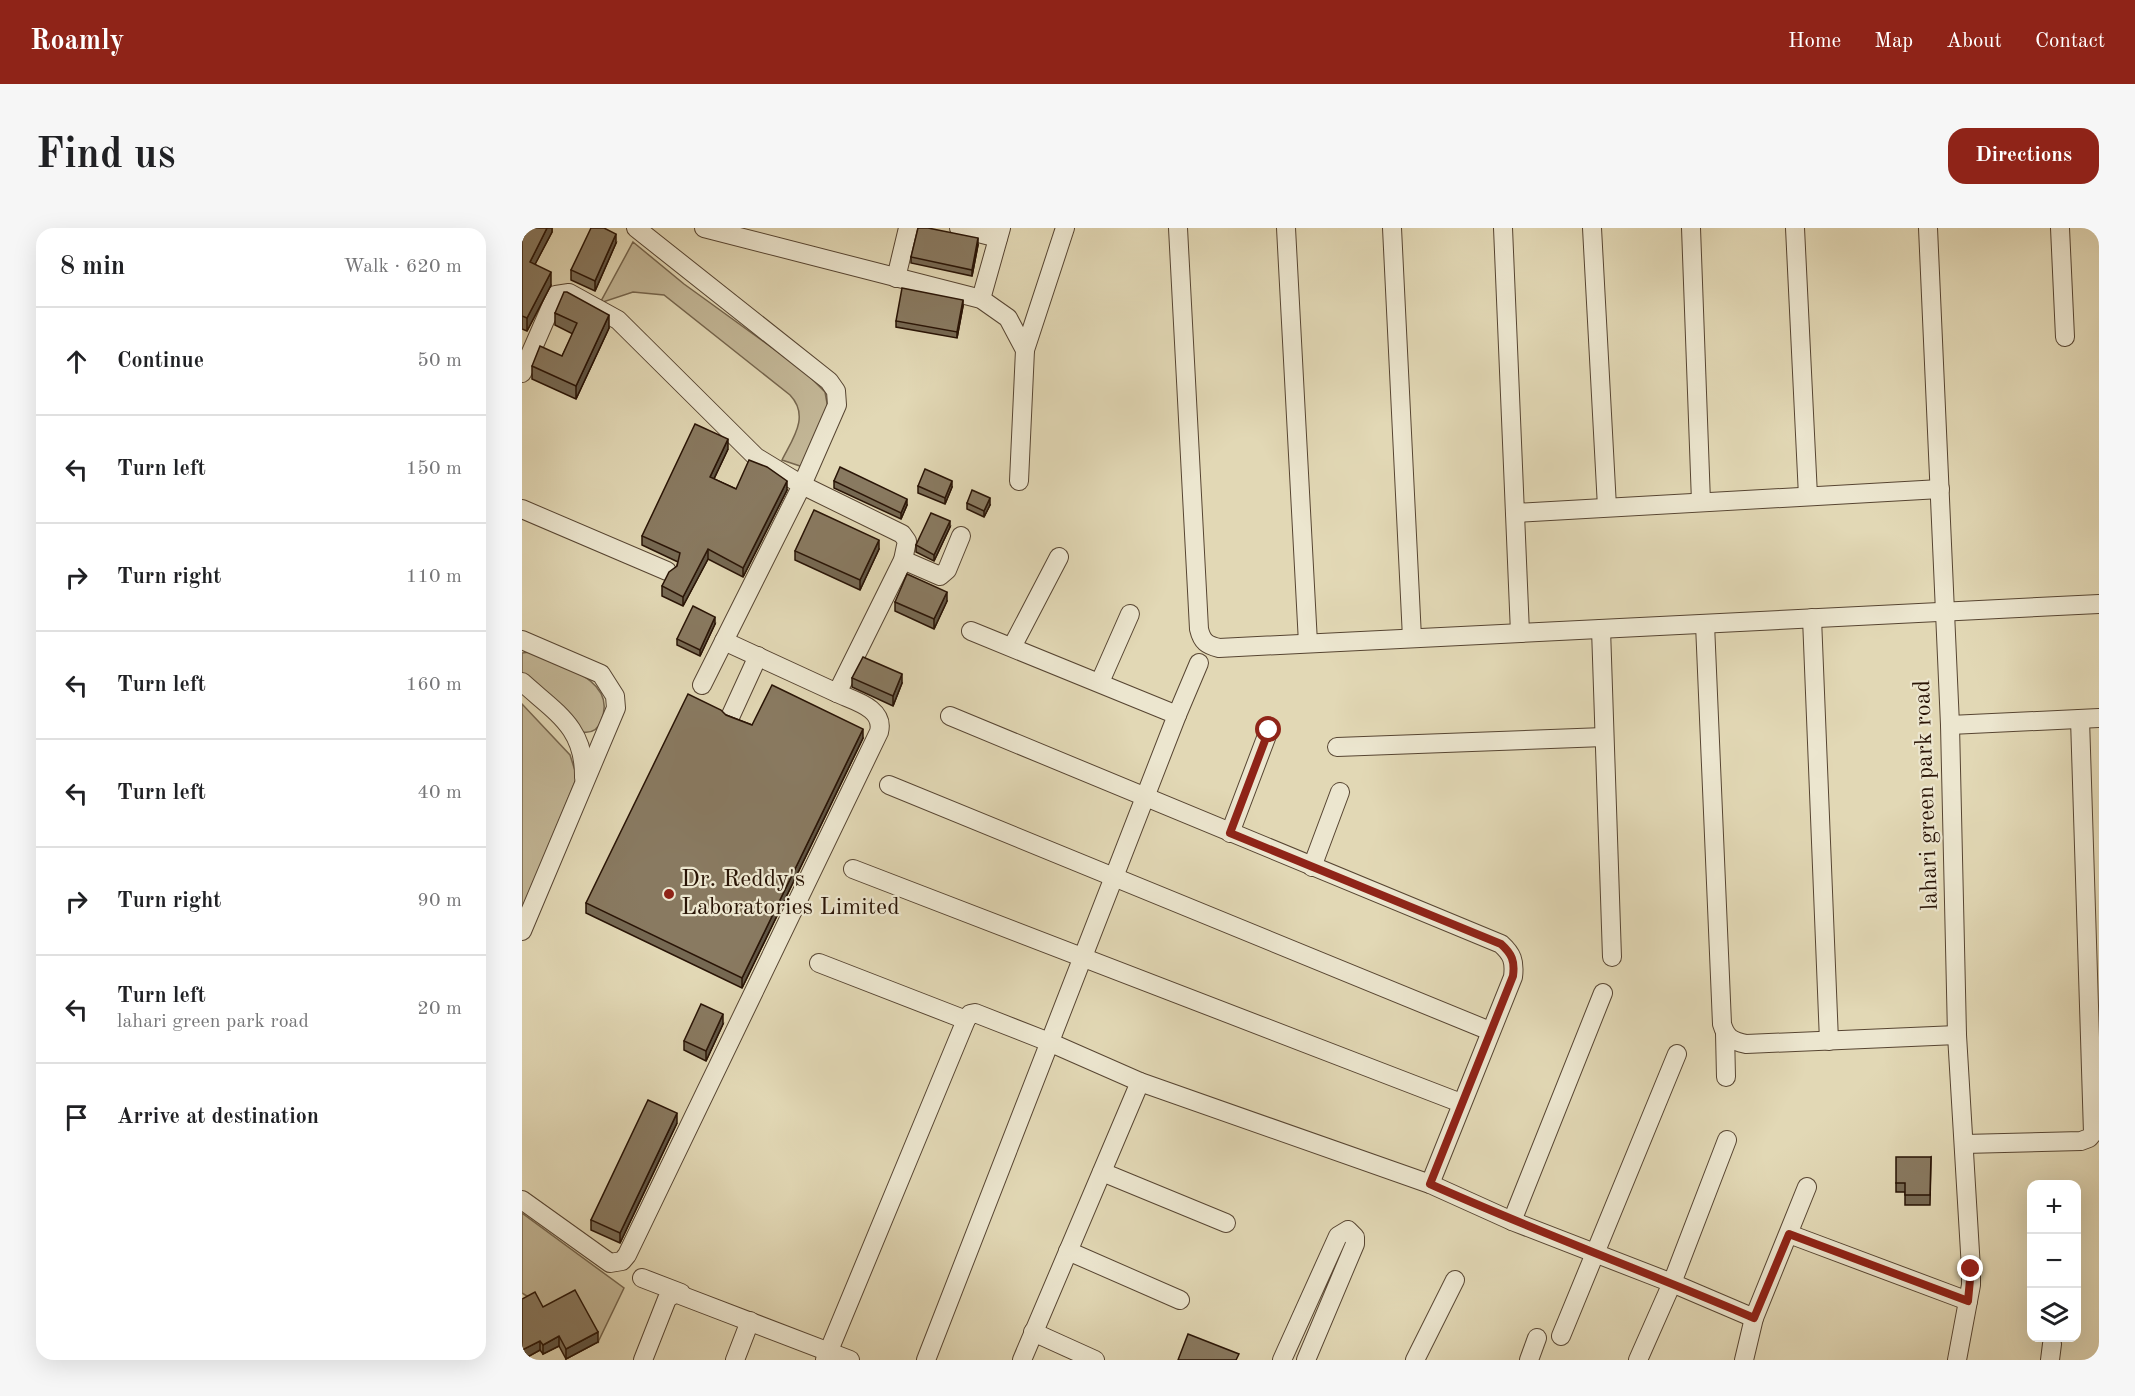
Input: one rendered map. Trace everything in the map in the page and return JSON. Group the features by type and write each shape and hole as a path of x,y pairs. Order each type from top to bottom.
{"street":[{"path":"636,228 829,381 836,391 837,405 802,485 702,685"},
{"path":"704,228 726,231 981,299 1008,318 1025,350"},
{"path":"896,278 908,228"},
{"path":"959,228 1000,233 981,299"},
{"path":"1019,481 1025,350 1065,228"},
{"path":"1179,228 1201,638 1208,645 1219,648 2099,604"},
{"path":"1286,228 1308,643"},
{"path":"1392,228 1412,638"},
{"path":"1503,228 1521,633"},
{"path":"1592,228 1607,507"},
{"path":"1691,228 1701,502"},
{"path":"1795,228 1808,496"},
{"name":"lahari green park road","path":"1928,228 1950,725 1957,1035 1971,1269 1968,1301 1957,1360"},
{"path":"2060,228 2065,338"},
{"path":"522,373 528,342 556,295 569,293 608,312 756,457 802,485 902,534 907,541 903,560 837,693"},
{"path":"1515,513 1940,489"},
{"path":"522,509 667,571"},
{"path":"903,560 940,576 947,570 962,536"},
{"path":"1012,647 1059,557"},
{"path":"1100,682 1130,614"},
{"path":"1812,618 1829,1041"},
{"path":"1705,624 1726,1077"},
{"path":"1601,629 1612,957"},
{"path":"971,631 1177,715"},
{"path":"522,639 601,674 613,691 616,708 522,931"},
{"path":"522,1200 610,1263 622,1261 627,1256 879,732 879,718 874,711 724,641"},
{"path":"731,715 758,656"},
{"path":"926,1360 1199,663"},
{"path":"522,682 569,726 579,739 585,764 584,783"},
{"path":"950,716 1501,944 1510,952 1515,963 1513,976 1430,1184"},
{"path":"1950,725 2099,718"},
{"path":"1964,1144 2081,1141 2089,1138 2093,1133 2080,719"},
{"path":"1230,833 1269,730"},
{"path":"1337,747 1604,737"},
{"path":"889,785 1490,1031"},
{"path":"1312,867 1340,792"},
{"path":"853,868 1461,1103"},
{"path":"819,963 966,1020"},
{"path":"1512,1221 1603,993"},
{"path":"827,1356 966,1020 969,1014 975,1013 1140,1082 1430,1184 1512,1221 1672,1283 1754,1318"},
{"path":"1725,1033 1732,1041 1746,1044 1957,1035"},
{"path":"1561,1336 1677,1054"},
{"path":"1022,1360 1140,1082"},
{"path":"1638,1360 1672,1283 1726,1140"},
{"path":"1102,1172 1226,1223"},
{"path":"1744,1360 1754,1318 1807,1187"},
{"path":"1282,1360 1338,1236 1342,1231 1348,1230 1355,1237 1355,1244 1306,1360"},
{"path":"1789,1234 1968,1301"},
{"path":"1068,1251 1180,1300"},
{"path":"642,1278 750,1321 827,1356 850,1360"},
{"path":"1415,1360 1455,1280"},
{"path":"643,1360 667,1299 675,1293 681,1293"},
{"path":"735,1360 750,1321"},
{"path":"1033,1332 1095,1360"},
{"path":"1529,1360 1538,1338"}],"shaded area":[{"path":"633,242 684,284 803,370 825,392 829,414 806,468 782,460 795,435 799,419 796,403 790,395 664,295 633,292 600,303"},
{"path":"530,652 570,668 594,684 601,694 604,707 600,724 596,729 583,732 522,679 522,653"},
{"path":"522,704 570,755 577,777 522,911"},
{"path":"522,1213 624,1288 598,1342 575,1300 543,1317 535,1301 522,1293"}],"building":[{"path":"527,228 547,228 530,262 551,272 527,318 522,316 522,237"},
{"path":"591,228 604,228 616,234 595,281 571,270"},
{"path":"918,228 978,238 972,270 911,257"},
{"path":"902,288 963,300 957,332 896,321"},
{"path":"564,292 609,315 576,386 532,366 540,346 562,356 577,323 555,313"},
{"path":"695,424 728,439 710,477 736,489 749,460 767,467 787,481 743,568 708,549 683,597 662,586 669,572 677,566 680,553 642,536"},
{"path":"840,467 907,499 901,513 834,481"},
{"path":"925,469 952,481 945,498 918,486"},
{"path":"972,490 990,498 984,511 967,503"},
{"path":"814,510 879,540 860,580 795,551"},
{"path":"931,513 950,521 934,555 916,545"},
{"path":"907,574 947,592 934,619 895,602"},
{"path":"693,606 715,617 700,650 677,639"},
{"path":"863,657 902,674 893,696 852,678"},
{"path":"772,685 863,729 742,978 586,903 688,694 721,710 726,715 752,725"},
{"path":"701,1004 723,1014 706,1051 684,1041"},
{"path":"648,1100 677,1113 620,1233 591,1220"},
{"path":"1896,1157 1931,1157 1930,1195 1905,1195 1905,1183 1896,1183"},
{"path":"575,1290 598,1332 566,1349 559,1336 543,1345 540,1341 522,1350 522,1299 535,1292 543,1307"},
{"path":"1188,1334 1239,1354 1236,1360 1178,1360"}],"place":[{"name":"Dr. Reddy's Laboratories Limited","path":"669,894"}],"route":[{"path":"1269,730 1230,833 1501,944 1510,952 1515,963 1513,976 1430,1184 1512,1221 1672,1283 1754,1318 1789,1234 1968,1301 1971,1269"}]}
